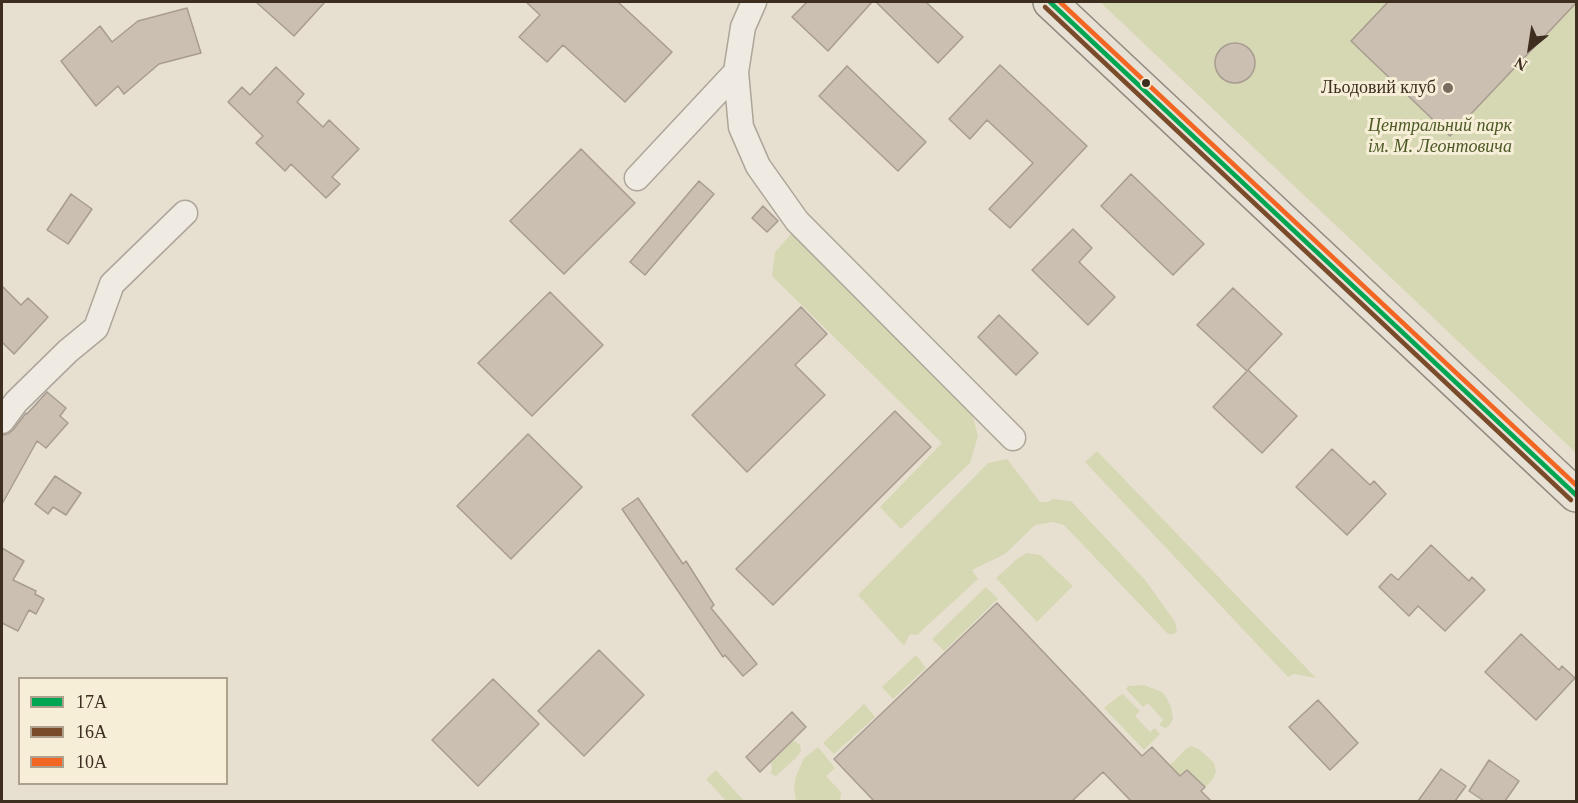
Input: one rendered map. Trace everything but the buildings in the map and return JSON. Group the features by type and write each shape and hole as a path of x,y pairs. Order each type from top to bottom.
{"main road":[{"path":"1050,2 1576,495"}],"street":[{"path":"754,2 742,27 736,72 741,127 758,166 797,222 1012,438"},
{"path":"636,178 736,72"},
{"path":"2,421 16,402 68,351 96,328 111,284 185,213"}],"green space":[{"name":"Центральний парк ім. М. Леонтовича","path":"1100,2 1576,2 1576,453"},
{"path":"792,233 973,417 978,436 970,463 901,529 880,507 942,443 772,276 775,252"},
{"path":"1097,451 1316,678 1294,674 1288,677 1085,462"},
{"path":"1007,459 1040,502 1053,499 1071,501 1146,581 1175,622 1177,632 1168,634 1064,525 1053,522 1035,525 1005,554 972,570 978,579 917,635 910,634 904,646 858,595 988,463"},
{"path":"1027,553 1040,555 1073,586 1037,622 996,578"},
{"path":"986,587 998,599 944,651 932,639"},
{"path":"916,655 926,668 893,699 882,687"},
{"path":"1144,685 1162,692 1167,699 1173,719 1169,726 1165,728 1159,725 1163,720 1148,703 1143,707 1126,689 1128,686"},
{"path":"1123,694 1140,711 1135,716 1150,732 1155,728 1160,734 1144,750 1104,708"},
{"path":"864,704 875,717 834,754 823,743"},
{"path":"793,740 800,745 801,751 776,776 770,773 771,761"},
{"path":"1192,746 1214,763 1216,772 1205,787 1187,770 1178,779 1164,771 1187,748"},
{"path":"818,747 835,768 826,776 841,792 840,801 796,801 794,787 796,776 804,758"},
{"path":"716,770 744,801 726,801 706,779"}],"transit line":[{"name":"17А","path":"1050,2 1576,495"},
{"name":"10А","path":"1060,2 1576,485"},
{"name":"16А","path":"1045,7 1571,500"}],"place":[{"name":"Льодовий клуб","path":"1448,88"}]}
